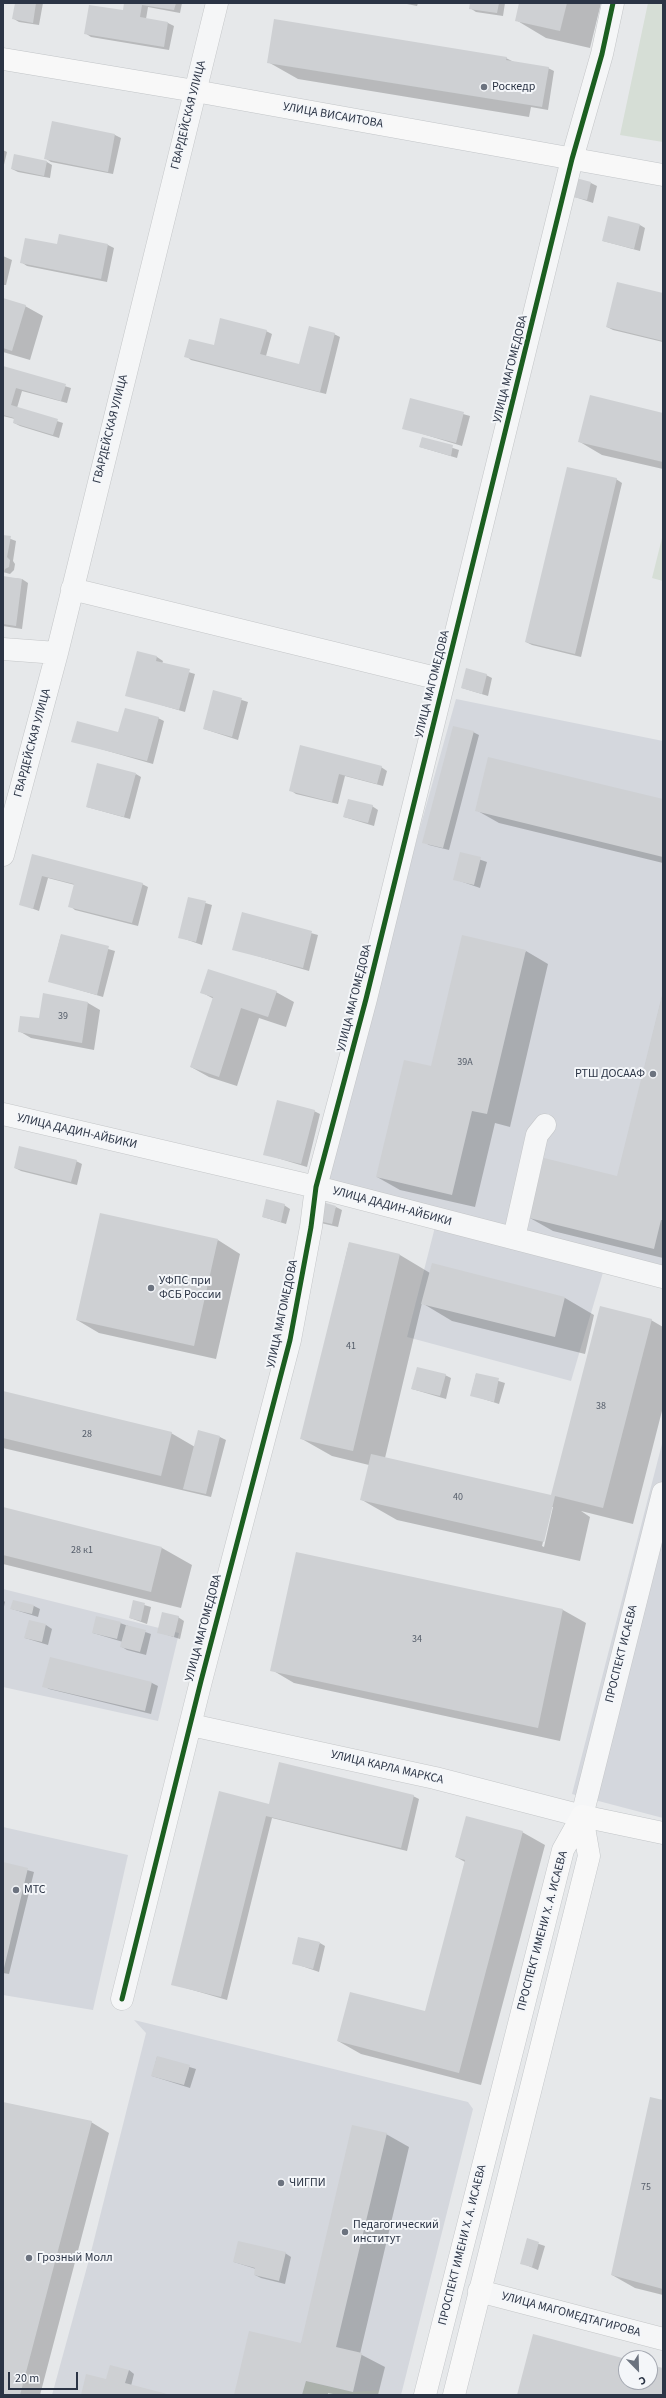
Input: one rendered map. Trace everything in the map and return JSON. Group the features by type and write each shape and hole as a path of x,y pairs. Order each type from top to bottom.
{"main road":[{"name":"УЛИЦА ВИСАИТОВА","path":"3,59 195,91 663,175"},
{"path":"582,1816 663,1833"},
{"name":"ПРОСПЕКТ ИМЕНИ Х. А. ИСАЕВА","path":"454,2395 589,1856 582,1816"},
{"name":"ПРОСПЕКТ ИМЕНИ Х. А. ИСАЕВА","path":"425,2395 563,1850 582,1816"}],"street":[{"name":"ГВАРДЕЙСКАЯ УЛИЦА","path":"3,855 57,653 217,3"},
{"name":"УЛИЦА МАГОМЕДОВА","path":"122,1999 290,1340 311,1227 316,1187 366,999 572,159 602,54 613,3"},
{"path":"72,589 444,680"},
{"path":"3,649 57,653"},
{"name":"УЛИЦА ДАДИН-АЙБИКИ","path":"3,1114 316,1187 663,1277"},
{"path":"514,1238 537,1135 545,1125"},
{"name":"ПРОСПЕКТ ИСАЕВА","path":"582,1816 663,1493"},
{"name":"УЛИЦА КАРЛА МАРКСА","path":"191,1725 435,1778 582,1816"},
{"name":"УЛИЦА МАГОМЕДТАГИРОВА","path":"479,2291 663,2339"}],"shaded area":[{"path":"648,3 663,3 663,142 620,135"},
{"path":"663,534 663,581 652,578"},
{"path":"456,699 663,741 663,1285 604,1269 571,1381 407,1337 435,1227 317,1196"},
{"path":"663,1440 663,1818 572,1794"},
{"path":"3,1589 179,1633 158,1721 3,1687"},
{"path":"3,1827 128,1855 93,2010 3,1995"},
{"name":"ЧИГПИ","path":"134,2020 468,2102 473,2109 401,2395 52,2395 90,2256 146,2033"},
{"path":"306,2381 353,2392 380,2390 379,2395 302,2395"}],"building":[{"path":"15,3 36,3 33,23 12,19"},
{"path":"124,3 176,3 174,10 142,5 140,17 168,22 164,47 84,34 89,5 123,10"},
{"path":"470,3 499,3 497,13 469,9"},
{"path":"519,3 567,3 560,31 515,21"},
{"path":"274,19 507,57 506,60 549,67 542,107 267,63"},
{"path":"52,121 115,134 108,172 44,159"},
{"path":"14,154 47,161 44,176 11,169"},
{"path":"572,177 591,182 587,200 568,196"},
{"path":"608,216 640,224 634,249 602,241"},
{"path":"59,234 108,244 101,279 20,263 25,238 57,244"},
{"path":"617,282 663,293 663,341 606,327"},
{"path":"3,298 26,305 12,351 3,348"},
{"path":"220,318 267,330 260,354 299,364 309,326 335,333 320,392 184,357 189,339 214,345"},
{"path":"3,366 66,384 61,401 16,388 11,405 58,419 53,435 13,423 14,418 3,415"},
{"path":"590,395 663,413 663,462 578,442"},
{"path":"410,398 464,412 456,443 402,429"},
{"path":"422,437 453,445 451,456 419,447"},
{"path":"567,467 617,478 575,654 525,642"},
{"path":"3,535 11,536 7,557 10,560 9,567 5,569 4,573"},
{"path":"3,576 22,579 16,626 3,624"},
{"path":"137,651 157,656 156,661 190,669 179,710 125,696"},
{"path":"466,668 487,674 482,694 461,688"},
{"path":"213,690 242,698 232,737 203,729"},
{"path":"125,708 159,717 147,761 71,742 77,721 118,732"},
{"path":"453,726 474,731 443,848 422,843"},
{"path":"300,745 382,766 377,784 339,774 332,802 289,791"},
{"path":"488,757 663,799 663,857 475,811"},
{"path":"97,763 136,773 124,817 86,807"},
{"path":"348,799 373,805 368,823 343,817"},
{"path":"460,852 481,857 474,885 453,880"},
{"path":"32,854 143,883 132,923 68,907 74,884 42,876 33,909 19,905"},
{"path":"188,897 206,901 196,942 178,938"},
{"path":"242,912 312,931 303,968 232,950"},
{"path":"61,934 109,946 97,995 48,982"},
{"path":"462,935 526,950 487,1114 472,1111 452,1195 376,1177 404,1060 431,1066"},
{"path":"208,969 277,991 268,1017 241,1008 219,1077 190,1067 213,997 200,993"},
{"name":"РТШ ДОСААФ","path":"663,991 663,1220 661,1220 654,1249 529,1218 544,1158 617,1176"},
{"path":"43,993 88,1002 82,1043 18,1032 20,1016 39,1018"},
{"path":"277,1100 315,1110 301,1164 263,1155"},
{"path":"19,1146 77,1160 71,1182 14,1168"},
{"path":"266,1199 285,1204 281,1222 262,1217"},
{"path":"319,1201 336,1206 332,1224 314,1220"},
{"path":"100,1213 218,1239 194,1346 76,1320"},
{"path":"349,1242 400,1254 353,1451 300,1439"},
{"path":"432,1263 565,1297 555,1337 421,1304"},
{"path":"600,1306 652,1319 603,1508 555,1496 544,1542 360,1500 371,1454 551,1495"},
{"path":"417,1367 446,1374 440,1396 411,1389"},
{"path":"476,1373 499,1378 494,1402 470,1396"},
{"path":"3,1391 172,1432 161,1476 3,1438"},
{"path":"198,1430 220,1436 206,1494 183,1489"},
{"path":"3,1507 162,1547 151,1592 3,1555"},
{"path":"296,1552 563,1609 538,1728 270,1671"},
{"path":"13,1600 34,1605 32,1614 10,1609"},
{"path":"133,1600 145,1603 141,1621 129,1618"},
{"path":"162,1612 179,1616 174,1637 157,1633"},
{"path":"96,1616 121,1622 117,1639 92,1633"},
{"path":"29,1620 46,1624 42,1642 24,1638"},
{"path":"126,1625 146,1630 140,1652 120,1647"},
{"path":"50,1657 152,1682 145,1711 42,1687"},
{"path":"279,1762 414,1795 401,1848 266,1816 221,1997 171,1985 219,1791 269,1804"},
{"path":"466,1816 523,1831 459,2073 337,2041 350,1992 425,2011 465,1860 455,1857"},
{"path":"3,1862 28,1868 4,1968 3,1968"},
{"path":"298,1937 320,1942 313,1969 292,1964"},
{"path":"157,2056 190,2065 184,2085 151,2076"},
{"path":"650,2097 663,2100 663,2289 611,2275"},
{"name":"Грозный Молл","path":"3,2102 92,2121 20,2395 3,2395"},
{"name":"Педагогический институт","path":"352,2125 387,2133 336,2347 362,2353 353,2392 306,2381 302,2395 234,2395 249,2331 301,2343"},
{"path":"527,2238 539,2242 532,2267 520,2264"},
{"path":"238,2241 286,2252 279,2281 254,2275 255,2268 233,2262"},
{"path":"533,2334 618,2357 618,2390 658,2390 658,2367 663,2368 663,2395 517,2395"},
{"path":"110,2365 129,2370 125,2383 171,2395 81,2395 86,2374 106,2379"}],"cycle path":[{"path":"122,1999 201,1681 290,1340 311,1227 316,1187 366,999 572,159 602,54 613,3"}],"place":[{"name":"Роскедр","path":"484,87"},
{"name":"РТШ ДОСААФ","path":"653,1074"},
{"name":"УФПС при ФСБ России","path":"151,1288"},
{"name":"МТС","path":"16,1890"},
{"name":"ЧИГПИ","path":"281,2183"},
{"name":"Педагогический институт","path":"345,2232"},
{"name":"Грозный Молл","path":"29,2258"}]}
